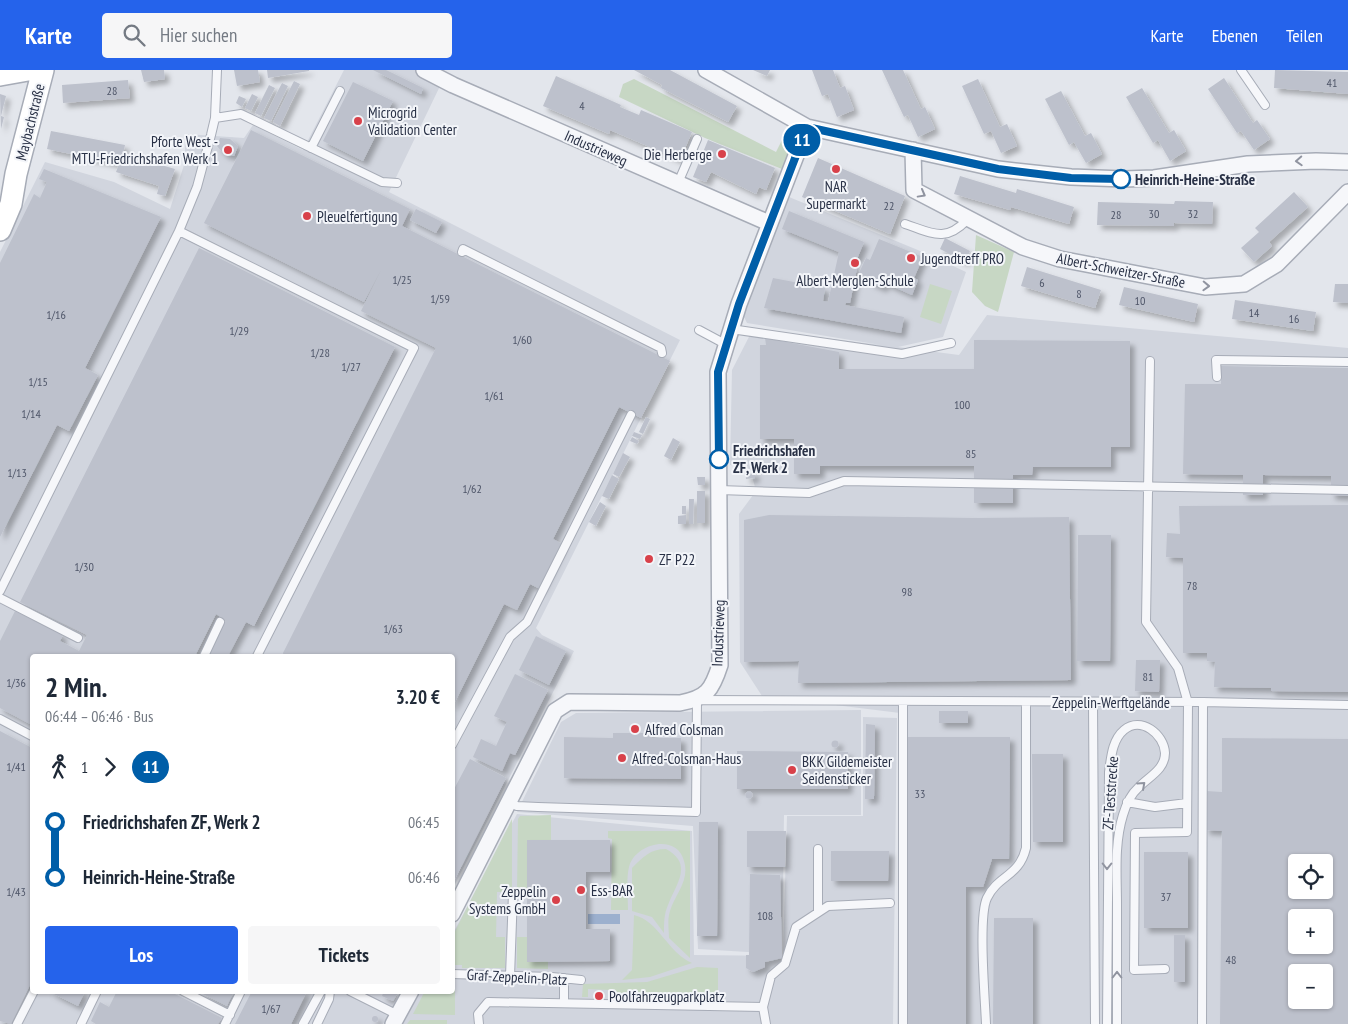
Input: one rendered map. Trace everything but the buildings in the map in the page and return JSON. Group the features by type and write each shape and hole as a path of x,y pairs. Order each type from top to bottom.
{"main road":[{"path":"0,75 28,70"},
{"name":"Maybachstraße","path":"0,230 11,204 16,174 43,70"},
{"name":"Maybachstraße","path":"0,200 7,181 16,174"}],"street":[{"name":"Industrieweg","path":"424,70 453,85 769,223"},
{"path":"706,70 807,127 998,169 1071,178 1124,179 1154,178 1248,164 1316,160 1348,162"},
{"name":"Industrieweg","path":"697,700 713,686 720,665 718,372 731,329 769,223 807,127"},
{"name":"Albert-Schweitzer-Straße","path":"913,150 914,190 967,220 1023,248 1060,259 1205,287 1244,284 1277,264 1348,192"},
{"path":"455,908 507,802 555,711 562,705 578,702 680,703 697,700"},
{"path":"396,1019 410,994"}],"lane":[{"path":"0,591 179,231 198,187 214,118 217,70"},
{"path":"1241,70 1264,104"},
{"path":"311,148 340,91"},
{"path":"214,118 241,114 382,182 398,183"},
{"path":"678,183 697,140"},
{"path":"905,224 936,235 956,231 967,220"},
{"path":"179,231 415,344 258,654"},
{"path":"462,252 463,249 643,339 660,348 662,353"},
{"path":"731,329 902,354 951,343"},
{"path":"699,330 727,344"},
{"path":"1217,377 1216,360 1348,362"},
{"path":"1150,361 1146,622 1178,668 1188,703 1187,832 1135,833 1134,970 1165,969"},
{"path":"455,739 510,637 527,622 631,416"},
{"path":"719,490 808,493 844,481 1348,490"},
{"path":"0,598 78,638"},
{"path":"205,654 220,622"},
{"path":"507,802 517,806 696,812 697,700"},
{"name":"Zeppelin-Werftgelände","path":"697,700 1203,702 1348,705"},
{"path":"903,702 903,1024"},
{"path":"986,1024 983,911 992,890 1016,870 1023,860 1026,848 1026,702"},
{"path":"1093,702 1095,1024"},
{"path":"1202,1024 1203,702"},
{"path":"0,720 30,735"},
{"name":"ZF-Teststrecke","path":"1106,1024 1109,772 1112,753 1119,736 1125,730 1140,725 1152,730 1160,739 1164,748 1164,759 1159,769 1138,788 1128,802 1117,841 1118,1023"},
{"path":"1128,802 1155,807 1187,803"},
{"path":"818,849 818,912"},
{"path":"510,976 513,892"},
{"path":"766,1024 763,1007 771,976 785,964 796,927 828,906 890,903"},
{"name":"Graf-Zeppelin-Platz","path":"455,974 581,980"},
{"path":"564,978 564,1003"},
{"path":"16,1024 32,994"},
{"path":"81,1024 96,994"},
{"path":"189,994 230,1015"},
{"path":"225,1024 240,994"},
{"path":"303,1024 319,994"},
{"path":"317,1024 330,994"},
{"path":"355,994 396,1019"},
{"path":"478,1024 478,1014 488,1002 763,1007"}],"shaded area":[{"path":"344,70 416,70 441,84 389,192 680,340 536,628 542,635 574,651 455,884 455,654 30,654 30,994 398,994 383,1024 0,1024 0,252 45,162 114,182 170,209 184,165 186,134 244,138 253,125 303,150"},
{"path":"789,197 930,255 966,272 943,337 898,347 959,355 987,315 1348,348 1348,1024 897,1024 900,713 762,696 740,662 739,514 756,491 750,469 730,465 732,370 753,329 881,345 747,323 742,313"},
{"path":"861,710 861,815 784,815 782,954 698,949 693,826 517,812 561,722 576,713"},
{"path":"863,717 897,718 893,1024 403,1024 419,994 455,994 455,929 517,814 692,831 694,955 783,956 787,816 863,816"}],"green space":[{"path":"634,79 776,152 788,128 797,133 782,169 705,138 619,97 623,84"},
{"path":"976,235 1014,252 998,312 985,306 972,292"},
{"path":"930,284 952,291 941,324 920,317"},
{"path":"551,815 551,840 527,840 527,891 517,891 518,819 520,816"},
{"path":"512,819 512,892 497,892 496,937 505,937 505,968 462,968 462,965 455,965 455,931"},
{"path":"608,831 690,831 690,958 669,938 669,914 685,875 684,861 680,852 665,844 656,844 639,852 633,859 628,872 628,910 611,910 612,839 608,838"},
{"path":"666,849 679,861 681,868 678,882 666,912 664,933 652,917 632,911 632,868 651,852"},
{"path":"634,915 650,923 676,952 692,963 650,977 622,980 632,970"},
{"path":"517,937 527,937 527,961 548,961 548,969 517,968"},
{"path":"697,967 718,968 718,995 714,999 611,1000 610,990 588,989 588,997 582,997 583,984 647,982"},
{"path":"423,994 455,994 455,1015 413,1014"},
{"path":"410,1020 447,1020 447,1024 407,1024"}],"water":[{"path":"588,914 620,914 620,924 588,924"}],"bus line":[{"name":"11","path":"719,459 718,372 739,304 807,127 998,169 1071,178 1121,179"}],"place":[{"name":"Microgrid Validation Center","path":"358,121"},
{"name":"Pforte West - MTU-Friedrichshafen Werk 1","path":"228,150"},
{"name":"Die Herberge","path":"722,154"},
{"name":"NAR Supermarkt","path":"836,169"},
{"name":"Heinrich-Heine-Straße","path":"1121,179"},
{"name":"Pleuelfertigung","path":"307,216"},
{"name":"Jugendtreff PRO","path":"911,258"},
{"name":"Albert-Merglen-Schule","path":"855,263"},
{"name":"Friedrichshafen ZF, Werk 2","path":"719,459"},
{"name":"ZF P22","path":"649,559"},
{"name":"Alfred Colsman","path":"635,729"},
{"name":"Alfred-Colsman-Haus","path":"622,758"},
{"name":"BKK Gildemeister Seidensticker","path":"792,770"},
{"name":"Ess-BAR","path":"581,890"},
{"name":"Zeppelin Systems GmbH","path":"556,900"},
{"name":"Poolfahrzeugparkplatz","path":"599,996"}]}
